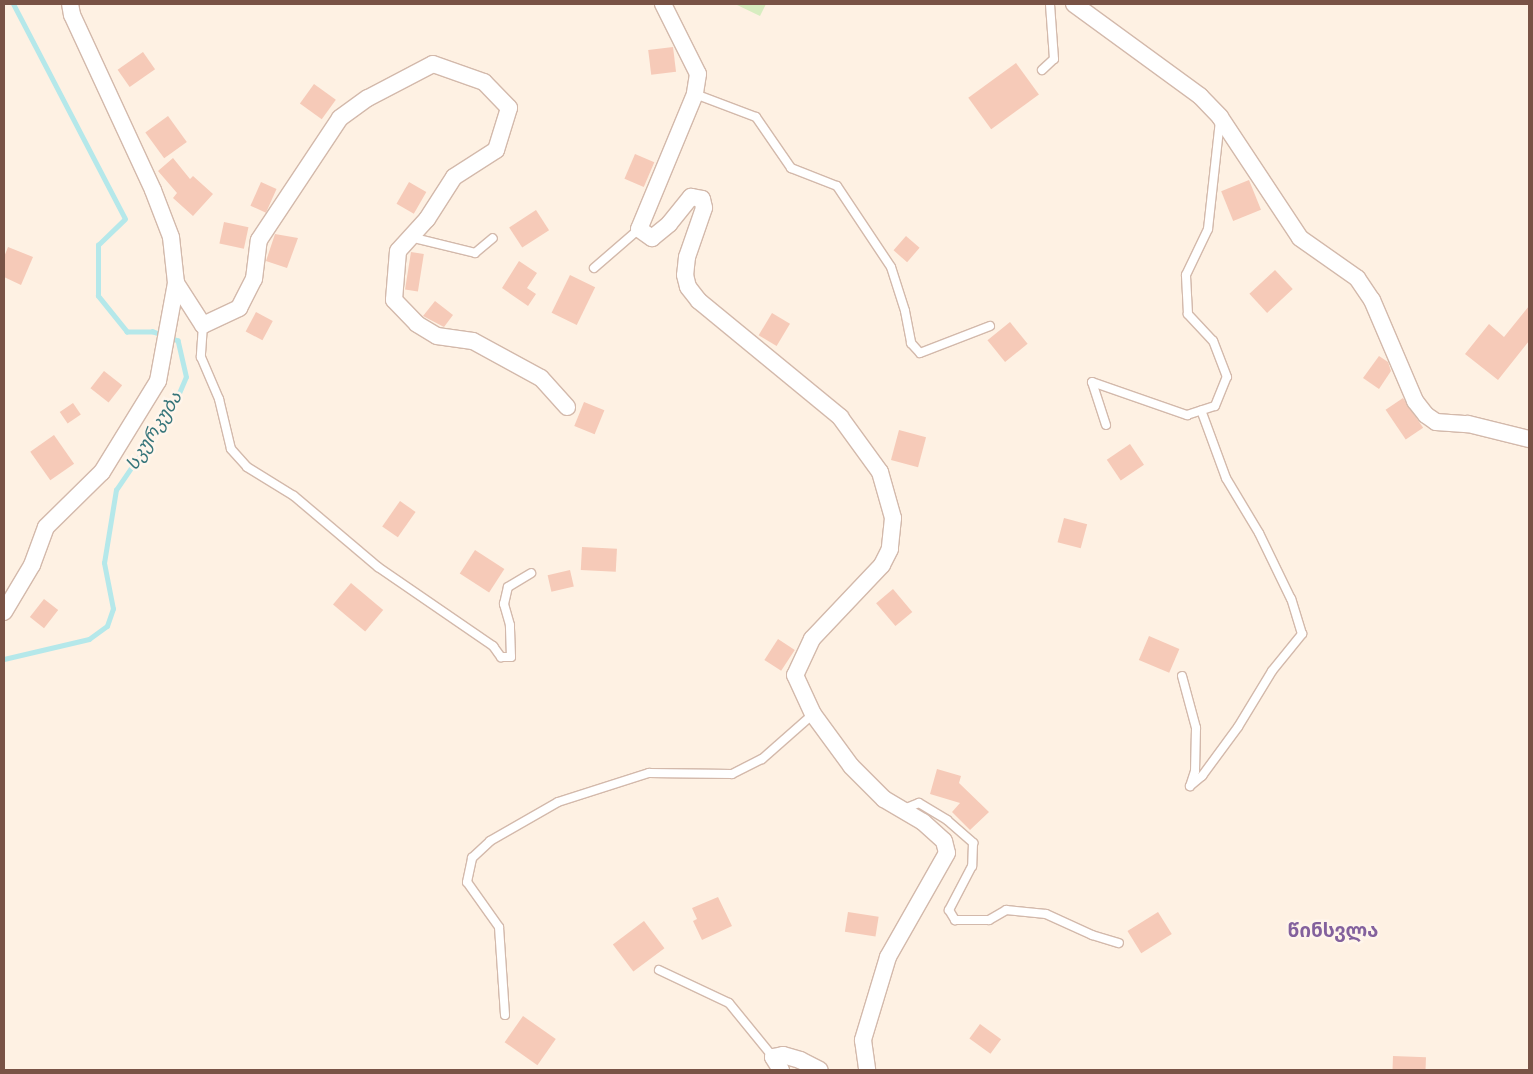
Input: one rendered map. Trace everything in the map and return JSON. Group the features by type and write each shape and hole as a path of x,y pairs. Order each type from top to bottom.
{"street":[{"path":"4,612 32,565 46,527 102,472 158,381 176,283 171,237 153,190 72,15 70,4"},
{"path":"664,4 698,74 695,94 639,229 652,238 669,224 691,197 702,199 704,208 687,257 685,275 688,287 699,301 840,417 880,472 893,518 890,549 882,565 812,639 801,656 795,674 813,714 851,766 884,799 944,841 947,853 888,957 863,1040 867,1070"},
{"path":"1074,4 1200,96 1220,117 1300,238 1357,278 1372,300 1415,401 1426,415 1436,422 1468,424 1529,439"},
{"path":"176,283 203,325 239,308 254,279 259,240 340,118 368,98 433,64 484,82 509,108 496,150 454,177 427,219 398,251 394,300 417,324 437,336 473,341 541,378 567,406"},
{"path":"777,1064 783,1055 800,1060 820,1070"}],"lane":[{"path":"1042,70 1054,59 1050,4"},
{"path":"695,94 756,117 790,168 837,186 891,267 911,343 920,353 990,326"},
{"path":"1106,425 1092,382 1187,415 1215,406 1227,377 1212,341 1188,314 1186,275 1208,229 1220,117"},
{"path":"594,268 639,229"},
{"path":"410,237 475,253 493,238"},
{"path":"203,325 201,357 219,400 231,448 247,467 294,496 378,567 493,646 501,657 511,657 510,625 504,604 508,587 531,573"},
{"path":"1182,676 1196,728 1196,771 1190,786 1202,776 1238,727 1272,671 1302,634 1290,599 1259,534 1226,478 1201,410"},
{"path":"506,1015 499,927 467,882 472,858 490,841 558,802 649,773 732,774 762,759 813,714"},
{"path":"902,810 919,803 947,820 973,843 972,866 949,910 955,920 990,920 1006,910 1046,914 1092,935 1119,943"},
{"path":"659,970 729,1003 777,1064"}],"green space":[{"path":"735,4 766,4 760,16"}],"building":[{"path":"673,47 676,72 651,75 648,50"},
{"path":"143,52 155,69 130,87 118,70"},
{"path":"1016,63 1039,95 991,129 968,98"},
{"path":"314,84 336,100 322,119 300,103"},
{"path":"168,116 187,142 164,158 145,132"},
{"path":"635,154 654,162 644,187 624,179"},
{"path":"173,158 190,179 193,176 213,194 193,216 173,198 177,193 158,171"},
{"path":"1249,180 1261,210 1233,221 1221,191"},
{"path":"261,182 277,189 266,213 250,206"},
{"path":"409,182 426,192 414,214 396,204"},
{"path":"536,210 549,230 522,248 509,227"},
{"path":"224,222 248,227 244,249 219,244"},
{"path":"275,234 298,238 287,268 266,261"},
{"path":"906,236 920,248 907,262 894,250"},
{"path":"8,247 33,257 21,285 4,277 4,257"},
{"path":"411,252 424,254 418,292 405,290"},
{"path":"519,261 537,273 527,288 536,294 528,306 502,288"},
{"path":"1275,270 1293,289 1267,313 1249,294"},
{"path":"570,275 595,287 577,325 552,313"},
{"path":"435,301 453,315 444,327 423,316"},
{"path":"1529,306 1529,341 1498,380 1465,354 1489,324 1504,337"},
{"path":"256,312 273,321 262,340 246,331"},
{"path":"772,313 790,324 777,346 759,335"},
{"path":"1010,322 1028,344 1005,362 987,340"},
{"path":"1379,356 1388,362 1391,371 1379,389 1363,378"},
{"path":"104,371 122,385 109,402 90,388"},
{"path":"1403,398 1423,428 1406,440 1386,410"},
{"path":"584,402 604,410 595,434 574,426"},
{"path":"73,403 81,415 68,424 60,412"},
{"path":"899,430 926,437 918,467 891,460"},
{"path":"54,435 74,464 50,480 30,452"},
{"path":"1130,444 1144,465 1121,480 1107,460"},
{"path":"400,501 416,512 398,537 382,526"},
{"path":"1064,518 1087,524 1081,548 1058,542"},
{"path":"582,547 617,549 616,572 581,570"},
{"path":"475,550 504,569 489,593 460,573"},
{"path":"570,570 574,587 551,592 548,575"},
{"path":"351,583 383,610 365,631 333,604"},
{"path":"893,589 912,612 895,626 876,603"},
{"path":"44,599 58,610 44,628 30,617"},
{"path":"1149,636 1179,649 1169,673 1139,660"},
{"path":"778,639 795,650 781,671 764,660"},
{"path":"937,769 961,776 959,783 989,812 970,830 952,812 960,803 930,794"},
{"path":"718,897 732,926 702,940 693,921 697,919 692,908"},
{"path":"848,912 879,917 875,937 845,932"},
{"path":"1158,912 1172,934 1141,953 1127,931"},
{"path":"644,921 664,948 633,972 613,944"},
{"path":"523,1016 556,1039 537,1065 505,1042"},
{"path":"980,1024 1001,1039 990,1054 969,1039"},
{"path":"1393,1056 1426,1057 1426,1070 1393,1070"}],"waterway":[{"name":"სკურკუბა","path":"4,659 89,639 107,626 113,609 104,563 116,490 174,405 186,377 178,341 153,332 127,332 98,296 98,245 125,219 13,4"}],"district":[{"name":"წინსვლა","path":"1333,931"}]}
